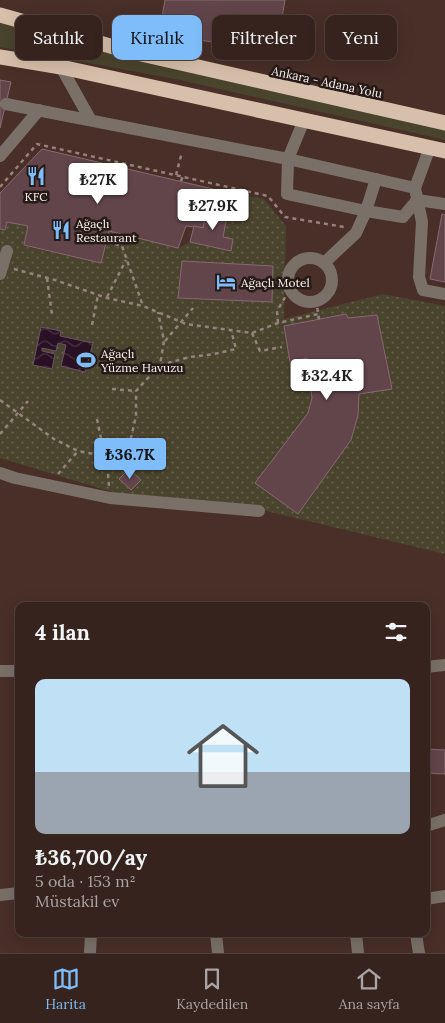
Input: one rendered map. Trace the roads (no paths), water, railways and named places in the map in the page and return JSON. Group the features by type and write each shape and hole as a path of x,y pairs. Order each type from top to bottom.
{"highway":[{"name":"Ankara - Adana Yolu","path":"0,15 128,51 445,123"},
{"path":"0,57 61,67 445,151"}],"street":[{"path":"61,67 90,119"},
{"path":"6,104 288,159 376,179 445,204"},
{"path":"0,156 39,110"},
{"path":"304,120 288,159 287,194 403,217 416,194 430,148"},
{"path":"324,263 356,233 366,211 376,179"},
{"path":"416,194 422,222 419,277 423,290 445,294"},
{"path":"1,270 7,251"},
{"path":"308,258 314,258 324,263 330,270 332,284 325,296 316,300 306,301 299,299 290,289 289,276 295,264 308,258"},
{"path":"0,473 110,498 259,511"},
{"path":"430,667 445,665"},
{"path":"0,671 15,671"},
{"path":"430,825 445,820"},
{"path":"0,895 15,893"},
{"path":"430,898 445,896"},
{"path":"90,953 91,937"},
{"path":"216,937 218,953"},
{"path":"356,937 358,953"},
{"path":"416,937 419,953"}],"water":[{"path":"41,327 61,331 60,336 93,343 85,372 61,366 66,345 58,343 56,351 42,348 42,351 55,354 52,369 33,365"}],"place":[{"name":"KFC","path":"36,176"},
{"name":"Ağaçlı Restaurant","path":"61,230"},
{"name":"Ağaçlı Motel","path":"226,282"},
{"name":"Ağaçlı Yüzme Havuzu","path":"86,360"}]}
